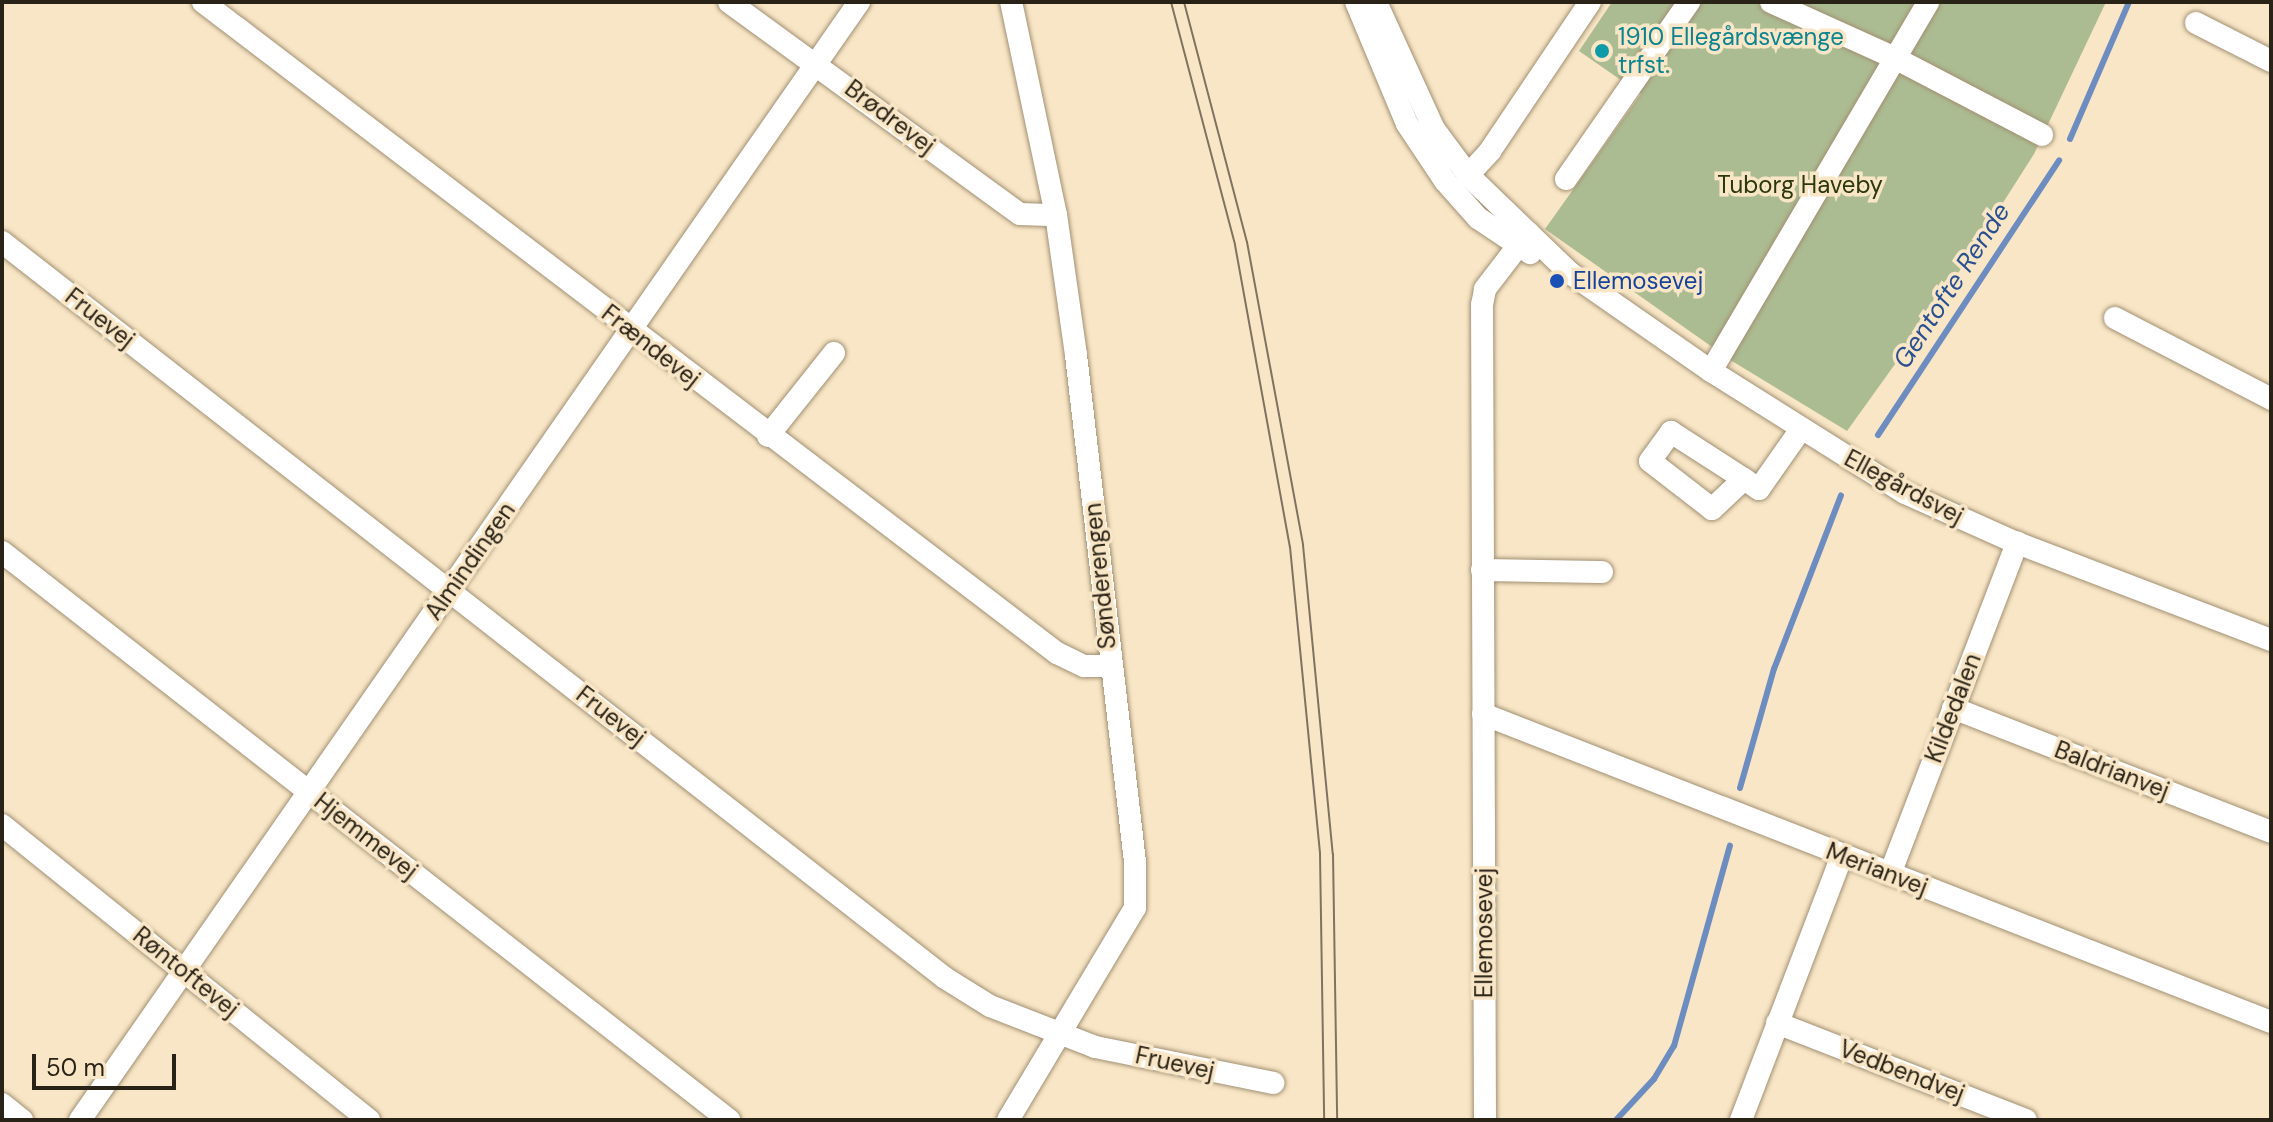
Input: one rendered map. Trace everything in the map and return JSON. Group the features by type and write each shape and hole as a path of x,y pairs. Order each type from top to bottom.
{"street":[{"name":"Frændevej","path":"203,2 768,436 1057,653 1084,666 1111,666"},
{"name":"Brødrevej","path":"729,2 1020,214 1056,215"},
{"name":"Almindingen","path":"80,1120 859,2"},
{"name":"Sønderengen","path":"1008,1120 1062,1035 1135,908 1135,862 1056,215 1011,2"},
{"name":"Ellegårdsvej","path":"1356,2 1414,136 1478,218 1523,240 1711,371 1905,493 2017,543 2271,640"},
{"name":"Ellegårdsvej","path":"1376,2 1434,129 1523,240"},
{"path":"1468,175 1490,151 1590,2"},
{"path":"1566,179 1689,2"},
{"path":"1771,2 1895,58 2042,135"},
{"path":"1711,371 1928,2"},
{"path":"2196,23 2271,61"},
{"name":"Ellemosevej","path":"1485,1120 1482,305 1485,289 1523,240"},
{"name":"Fruevej","path":"2,242 945,978 990,1006 1062,1035 1273,1083"},
{"path":"2115,318 2271,399"},
{"path":"768,436 834,353"},
{"path":"1744,479 1759,489 1801,429"},
{"name":"Kildedalen","path":"1890,874 2017,543"},
{"name":"Hjemmevej","path":"2,552 729,1120"},
{"path":"1482,570 1602,572"},
{"name":"Baldrianvej","path":"1953,708 2271,832"},
{"name":"Merianvej","path":"1483,714 2271,1022"},
{"name":"Røntoftevej","path":"2,825 369,1120"},
{"path":"1741,1120 1842,856"},
{"name":"Vedbendvej","path":"1777,1023 2026,1120"},
{"path":"2,1104 22,1120"}],"green space":[{"name":"Tuborg Haveby","path":"1612,2 2106,2 2034,154 1941,300 1847,431 1732,361 1545,229 1641,94 1579,51"}],"waterway":[{"name":"Gentofte Rende","path":"2070,139 2129,2"},
{"name":"Gentofte Rende","path":"1878,435 2059,160"},
{"name":"Gentofte Rende","path":"1740,788 1774,669 1841,495"},
{"name":"Gentofte Rende","path":"1616,1120 1654,1079 1674,1046 1730,846"}],"tram line":[{"path":"1171,2 1235,245 1290,547 1320,854 1324,1120"},
{"path":"1184,2 1247,242 1303,545 1333,854 1337,1120"}],"place":[{"name":"1910 Ellegårdsvænge trfst.","path":"1602,51"},
{"name":"Ellemosevej","path":"1557,281"}]}
